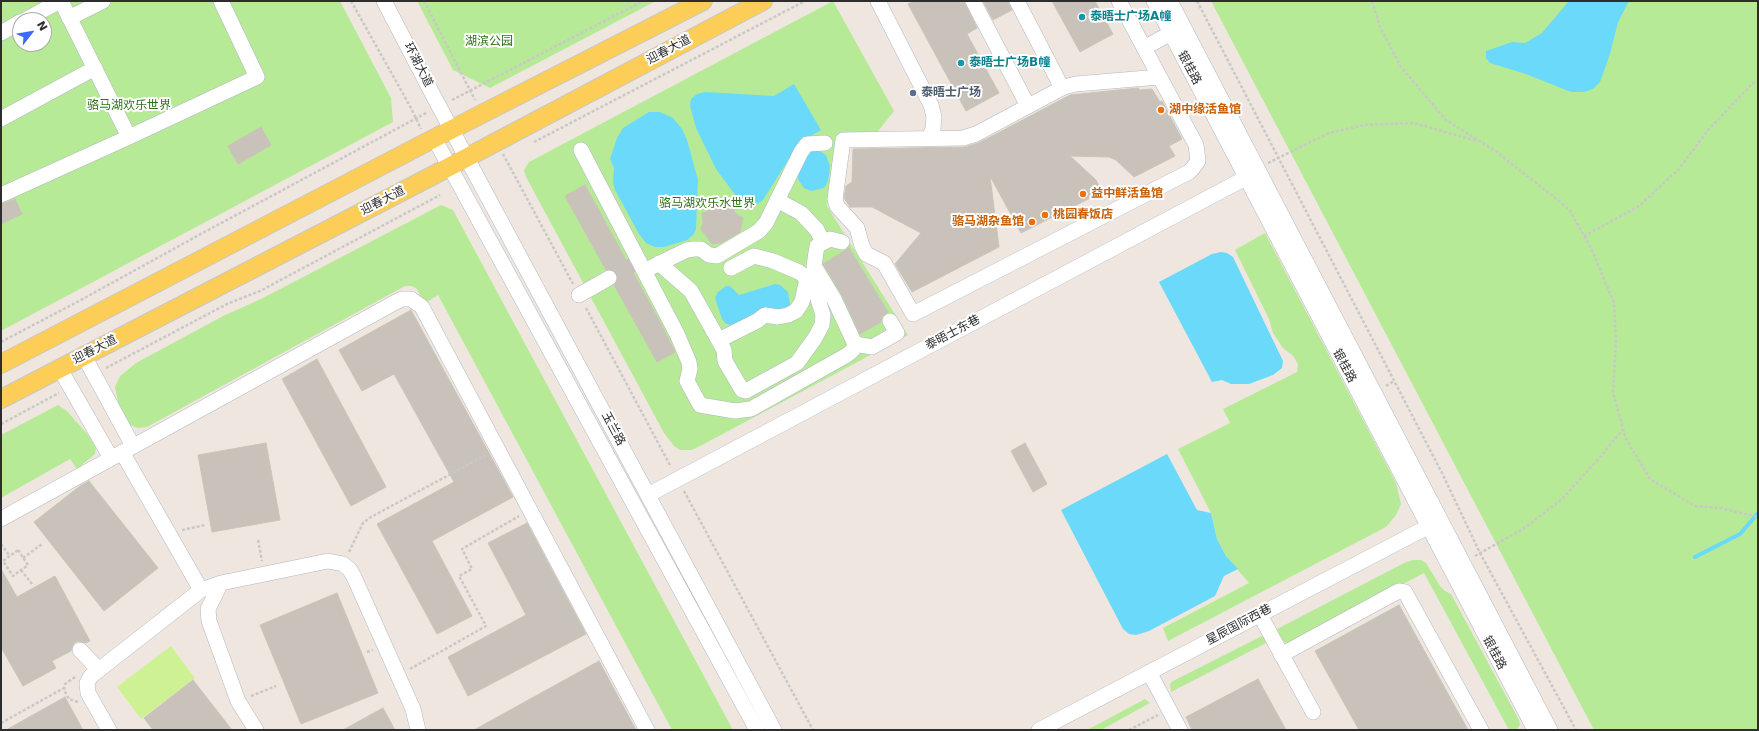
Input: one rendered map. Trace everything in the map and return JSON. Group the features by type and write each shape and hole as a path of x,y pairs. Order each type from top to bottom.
{"main road":[{"path":"1,364 430,140 703,1"},
{"name":"迎春大道","path":"1,399 497,142 763,1"}],"street":[{"path":"40,12 61,1 130,137"},
{"path":"69,18 103,1"},
{"path":"1,195 130,137 257,77 221,1"},
{"name":"环湖大道","path":"384,1 452,129"},
{"path":"878,1 931,105 933,129 929,138"},
{"path":"973,1 1028,106"},
{"path":"1017,1 1062,88"},
{"path":"1119,1 1196,145 1198,161 1194,168 913,314 884,263 866,254 857,228 837,206 834,199 843,140 963,138 976,134 1062,88 1076,84 1159,77"},
{"name":"银桂路","path":"1154,1 1171,33 1254,172"},
{"name":"银桂路","path":"1170,1 1254,172 1540,729"},
{"path":"1,33 12,27"},
{"path":"1144,48 1171,33"},
{"path":"1,119 95,68"},
{"name":"玉兰路","path":"452,129 774,730"},
{"name":"玉兰路","path":"430,140 449,167 756,729"},
{"path":"638,266 660,263 686,250 700,249 709,255 717,256 730,250 759,231 766,223 804,147 807,144 824,142"},
{"path":"581,150 636,253 638,266 686,353 690,369 687,382 700,405 736,411 752,409 847,355 853,350 855,344 834,299 814,266 817,246 830,239 842,242"},
{"name":"泰晤士东巷","path":"648,494 1254,172"},
{"path":"777,200 801,213 817,230 823,242"},
{"path":"660,263 691,291 724,350 725,361 742,390 746,391 797,363 815,338 822,325 823,315 821,306 807,278 799,272 754,256 731,268"},
{"path":"579,295 609,278"},
{"path":"719,340 757,321 764,315 778,317 788,315 796,310 802,302 807,278"},
{"path":"1,519 394,303 402,299 411,299 422,308 647,730"},
{"path":"855,344 872,347 897,333 890,321"},
{"path":"84,356 94,375 122,452"},
{"path":"60,369 71,387 122,452 201,590"},
{"name":"银桂路","path":"1434,523 1462,563 1540,729"},
{"name":"星辰国际西巷","path":"1039,730 1434,523"},
{"path":"109,730 88,692 87,683 98,669 201,590 221,583 328,561 343,564 350,570 354,577 413,709 418,730"},
{"path":"221,583 208,609 209,621 238,701 256,730"},
{"path":"1281,655 1393,594 1399,591 1406,592 1481,730"},
{"path":"1260,615 1313,712"},
{"path":"80,650 98,669"},
{"path":"1150,672 1180,730"},
{"path":"756,729 766,714"}],"path":[{"path":"351,1 416,118 430,140"},
{"path":"424,1 483,114"},
{"path":"1,342 416,118 643,1"},
{"path":"530,144 805,1"},
{"path":"1197,1 1442,473 1480,553 1576,730"},
{"path":"1372,1 1380,27 1401,67 1446,120 1494,150 1569,209 1592,250 1614,303 1616,341 1613,393 1626,439 1650,479 1695,506 1720,508 1758,517"},
{"path":"1584,236 1639,206 1679,169 1709,129 1753,83 1758,81"},
{"path":"1254,172 1278,158 1329,133 1364,125 1414,123 1481,142"},
{"path":"497,142 813,730"},
{"path":"94,375 227,304 260,290 440,195"},
{"path":"1,424 71,387"},
{"path":"1462,563 1526,527 1562,499 1623,429"},
{"path":"343,564 358,531 363,523 371,517 497,449"},
{"path":"398,676 486,626 459,576 472,569 462,549 529,510"},
{"path":"169,533 205,525"},
{"path":"258,540 264,574"},
{"path":"1,544 10,556"},
{"path":"23,558 42,544"},
{"path":"18,550 23,558 28,565 13,576 2,561 18,550"},
{"path":"21,570 32,584"},
{"path":"238,701 276,686"},
{"path":"1,723 64,688"},
{"path":"1129,730 1169,709"}],"green space":[{"name":"骆马湖欢乐世界","path":"1,1 340,1 391,98 393,122 1,331"},
{"name":"湖滨公园","path":"417,1 656,1 490,88 453,70"},
{"name":"骆马湖欢乐水世界","path":"833,1 894,111 875,135 837,136 827,206 908,335 704,444 692,450 680,450 674,446 664,433 526,177 524,170 529,162"},
{"path":"1211,1 1758,1 1758,730 1594,730"},
{"path":"441,205 453,210 733,730 672,730 438,295 424,304 417,289 412,286 405,286 147,427 138,428 130,425 121,416 115,387 120,376 136,363 223,316 261,299"},
{"path":"1265,233 1396,483 1401,504 1396,515 1386,527 1168,641 1163,628 1249,583 1226,556 1217,539 1211,513 1178,449 1230,423 1223,409 1297,372 1298,364 1293,356 1283,348 1273,333 1269,319 1235,250"},
{"path":"58,405 67,411 88,435 96,448 95,454 77,469 70,459 1,498 1,435"},
{"path":"1421,560 1426,563 1440,586 1451,594 1519,720 1520,725 1517,729 1509,730 1424,573 1293,642 1287,644 1279,637 1277,629 1406,562"},
{"path":"1262,636 1270,641 1171,692 1170,684 1173,681"},
{"path":"171,646 195,678 141,719 117,687"},
{"path":"1145,699 1150,703 1101,730 1087,730"}],"water":[{"path":"1569,1 1629,1 1618,22 1610,54 1600,82 1593,89 1584,92 1571,92 1526,74 1490,63 1486,58 1486,51 1512,42 1525,43 1542,33"},
{"path":"794,84 821,130 799,143 763,200 751,208 745,208 716,169 696,128 690,106 691,99 697,94 705,92 774,96"},
{"path":"649,112 660,112 673,118 682,129 687,140 698,180 696,229 694,234 687,240 664,247 655,247 646,243 639,234 615,190 613,182 614,168 610,159 617,138 623,128"},
{"path":"811,150 818,150 826,155 830,166 828,182 824,188 811,191 804,188 797,175 798,166"},
{"path":"1221,252 1227,253 1233,257 1283,361 1282,368 1273,375 1249,384 1231,384 1222,380 1212,382 1159,282 1212,254"},
{"path":"775,284 780,285 788,292 790,304 787,309 730,325 725,323 722,319 715,298 718,292 726,286 730,286 739,295"},
{"path":"1167,454 1197,510 1211,513 1217,539 1226,556 1238,569 1224,576 1215,596 1149,631 1136,635 1129,634 1123,629 1061,510"}],"building":[{"name":"泰晤士广场B幢","path":"914,1 964,1 977,28 967,34 999,93 966,111 908,4"},
{"path":"983,1 1008,1 1012,10 993,20"},
{"name":"泰晤士广场A幢","path":"1052,1 1095,1 1113,34 1080,52"},
{"path":"1138,88 1140,90 1152,89 1160,102 1162,101 1182,139 1169,146 1175,156 1134,177 1116,160 1109,157 1070,156 1096,180 1102,192 1021,233 990,176 999,247 912,292 895,264 921,233 872,207 850,207 844,198 846,186 852,182 853,149 965,147 978,143 1070,95"},
{"path":"261,127 271,145 238,164 228,146"},
{"path":"585,185 675,352 657,362 614,285 618,278 617,274 613,270 606,270 565,196"},
{"path":"15,199 22,214 1,224 1,204"},
{"path":"714,203 723,206 732,205 735,213 743,218 740,232 721,243 712,244 701,229 703,223 702,213 710,210"},
{"path":"849,248 888,312 882,316 881,322 860,334 842,295 823,264"},
{"path":"411,310 513,497 432,541 472,616 437,634 377,524 454,482 394,374 362,391 339,350"},
{"path":"317,359 386,487 351,506 282,379"},
{"path":"266,443 280,520 212,532 198,455"},
{"path":"1025,443 1047,484 1033,492 1011,451"},
{"path":"89,481 158,568 104,611 34,522 80,486"},
{"path":"527,523 586,634 468,696 448,657 526,615 488,543"},
{"path":"1,569 17,597 55,576 90,641 86,643 78,641 74,643 71,651 52,661 56,668 23,686 1,647"},
{"path":"337,593 378,693 301,724 260,625"},
{"path":"1399,605 1468,730 1359,730 1315,651"},
{"path":"599,661 636,730 474,730 532,698"},
{"path":"1258,679 1286,730 1192,730 1186,717"},
{"path":"193,680 232,730 153,730 144,718"},
{"path":"65,697 83,730 6,730"},
{"path":"383,708 395,730 343,730"}],"waterway":[{"path":"1695,557 1740,534 1758,513"}],"tunnel":[{"path":"609,278 632,265"}],"place":[{"name":"泰晤士广场A幢","path":"1082,17"},
{"name":"泰晤士广场B幢","path":"961,63"},
{"name":"泰晤士广场","path":"913,93"},
{"name":"湖中缘活鱼馆","path":"1161,110"},
{"name":"益中鲜活鱼馆","path":"1083,194"},
{"name":"桃园春饭店","path":"1045,215"},
{"name":"骆马湖杂鱼馆","path":"1032,222"}]}
